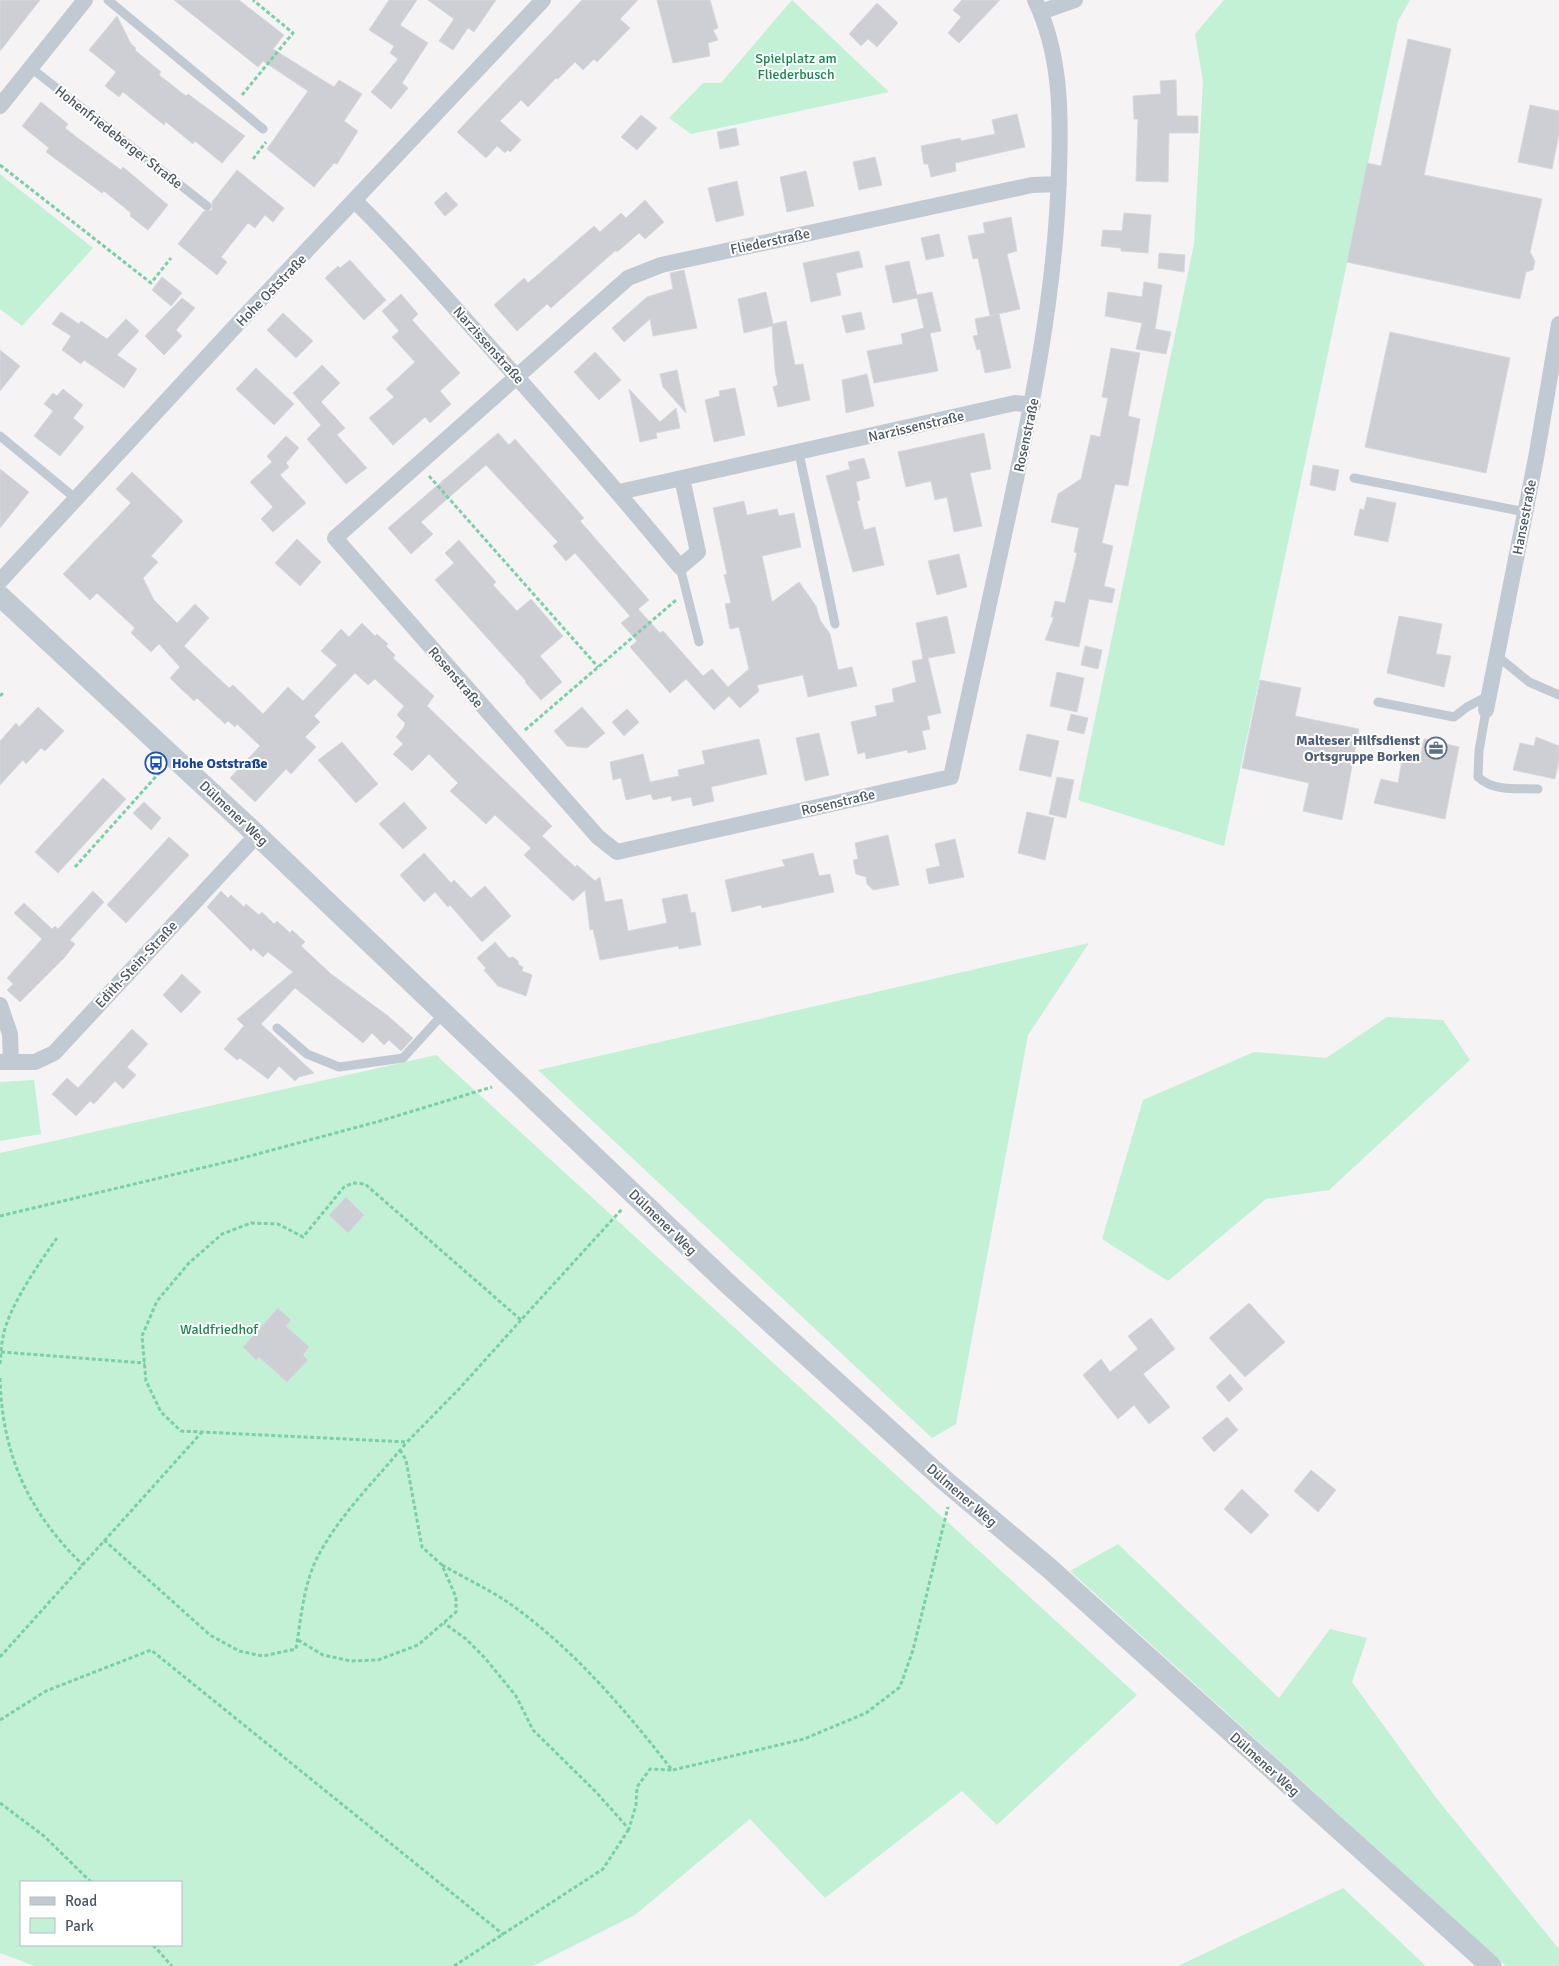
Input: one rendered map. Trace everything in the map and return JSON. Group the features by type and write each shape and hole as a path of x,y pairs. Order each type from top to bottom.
{"street":[{"path":"0,106 85,0"},
{"name":"Hohe Oststraße","path":"0,581 75,498 544,0"},
{"name":"Rosenstraße","path":"517,376 335,538 598,837 618,852 951,777 1033,406 1058,224 1061,121 1056,67 1038,6 1075,0"},
{"name":"Fliederstraße","path":"517,376 628,278 661,265 1032,185 1059,184"},
{"name":"Narzissenstraße","path":"355,202 385,230 517,376 619,492 680,567"},
{"name":"Hansestraße","path":"1487,703 1525,512 1559,324"},
{"name":"Narzissenstraße","path":"619,492 1015,403 1033,406"},
{"path":"680,567 698,552 682,478"},
{"name":"Dülmener Weg","path":"0,596 257,835 634,1195 936,1473 1049,1568 1491,1966"},
{"name":"Edith-Stein-Straße","path":"6,1062 35,1062 54,1053 257,835"},
{"path":"0,1006 10,1034 6,1062"}],"lane":[{"path":"108,0 263,129"},
{"name":"Hohenfriedeberger Straße","path":"31,68 207,206"},
{"path":"0,436 75,498"},
{"path":"799,453 835,624"},
{"path":"1354,478 1525,512"},
{"name":"Narzissenstraße","path":"680,567 699,642"},
{"path":"1496,656 1529,682 1559,695"},
{"path":"1378,702 1454,717 1487,703"},
{"path":"1487,703 1479,751 1478,778 1486,785 1502,788 1538,789"},
{"path":"278,1028 307,1054 339,1068 403,1058 444,1012"}],"path":[{"path":"234,104 293,33 253,0"},
{"path":"0,165 151,283 171,258"},
{"path":"418,464 598,667"},
{"path":"512,740 686,592"},
{"path":"0,696 4,692"},
{"path":"75,867 174,757"},
{"path":"0,1216 245,1157 380,1121 492,1087"},
{"path":"406,1442 181,1431 161,1412 146,1380 142,1336 157,1301 189,1263 222,1234 251,1223 260,1223 278,1224 303,1236 344,1187 353,1183 365,1184 390,1204 521,1320"},
{"path":"104,1540 210,1635 239,1651 264,1656 296,1649 302,1603 316,1562 334,1530 406,1442 459,1389 634,1195"},
{"path":"0,1364 3,1335 40,1261 56,1238"},
{"path":"1,1352 144,1363"},
{"path":"0,1378 1,1404 7,1443 22,1484 60,1543 83,1565"},
{"path":"0,1658 203,1432"},
{"path":"400,1450 406,1460 422,1546 442,1565 506,1601 556,1641 601,1685 672,1770"},
{"path":"454,1966 603,1869 629,1829 636,1805 637,1787 650,1769 672,1770 804,1739 866,1713 900,1687 913,1650 948,1507"},
{"path":"298,1640 323,1654 352,1661 378,1660 418,1645 456,1612 456,1597 442,1565"},
{"path":"444,1623 466,1639 485,1658 516,1696 533,1730 596,1792 629,1829"},
{"path":"0,1720 46,1691 151,1650 504,1935"},
{"path":"0,1803 44,1836 90,1881"},
{"path":"154,1946 172,1966"}],"green space":[{"name":"Spielplatz am Fliederbusch","path":"792,0 889,92 691,134 669,118 703,83 721,83"},
{"path":"1224,0 1410,0 1398,21 1224,846 1078,800 1194,244 1203,81 1195,34"},
{"path":"0,174 93,248 22,326 0,309"},
{"path":"1089,943 1028,1035 956,1424 932,1438 538,1070"},
{"path":"1387,1017 1443,1020 1470,1060 1329,1190 1266,1199 1168,1281 1102,1239 1143,1100 1254,1052 1326,1058"},
{"name":"Waldfriedhof","path":"436,1055 1137,1695 997,1825 962,1791 825,1898 750,1819 635,1915 533,1966 35,1966 0,1953 0,1153"},
{"path":"34,1080 41,1134 0,1141 0,1082"},
{"path":"1118,1544 1279,1698 1330,1629 1367,1638 1352,1682 1437,1799 1559,1949 1559,1966 1506,1966 1070,1571"},
{"path":"1343,1888 1426,1966 1178,1966"}],"building":[{"path":"0,0 40,0 0,51"},
{"path":"174,0 239,0 284,35 273,49 334,87 339,80 362,94 344,121 358,131 337,164 334,163 314,187 267,149 308,91 263,61 258,67"},
{"path":"389,0 417,0 400,25 428,43 402,83 408,88 391,109 371,92 398,59 390,53 394,46 369,30"},
{"path":"428,0 496,0 474,32 468,28 453,50 439,41 454,19"},
{"path":"582,0 638,0 620,19 630,28 597,62 594,59 583,70 575,62 558,79 556,78 528,107 521,100 500,121 521,140 510,152 508,150 505,153 497,146 486,158 457,132"},
{"path":"657,0 710,0 718,28 713,30 718,40 708,43 710,56 673,63"},
{"path":"962,0 1000,0 959,43 948,33 961,17 953,10"},
{"path":"877,3 898,23 877,47 868,39 861,46 849,34"},
{"path":"117,16 131,44 136,48 135,50 161,72 159,75 186,96 188,94 245,136 222,163 195,141 193,144 166,122 164,125 123,92 119,97 105,86 116,72 89,50"},
{"path":"1408,39 1451,49 1424,175 1542,199 1530,252 1535,261 1533,270 1526,272 1520,299 1347,262 1367,163 1381,166"},
{"path":"1176,80 1177,116 1198,116 1198,133 1169,133 1168,182 1136,181 1138,119 1134,119 1133,96 1161,94 1160,81"},
{"path":"41,102 68,124 65,128 121,170 123,167 168,205 148,230 104,191 102,193 46,152 49,148 22,126"},
{"path":"1530,105 1559,111 1559,134 1552,169 1518,162"},
{"path":"1017,114 1025,147 955,163 956,171 931,177 928,164 924,164 921,146 960,138 961,141 995,134 992,120"},
{"path":"641,115 657,128 637,150 621,137"},
{"path":"736,128 739,145 720,149 717,132"},
{"path":"875,157 882,185 859,190 853,162"},
{"path":"237,170 284,208 273,222 265,215 255,228 248,223 221,257 227,262 217,275 178,244 204,211 212,210 212,202"},
{"path":"806,171 814,206 787,212 780,177"},
{"path":"737,181 744,215 716,222 708,188"},
{"path":"446,192 458,205 445,216 434,203"},
{"path":"645,200 664,222 645,239 639,233 617,252 616,250 551,308 547,304 517,331 494,305 524,278 528,283 594,226 600,232 621,213 626,218"},
{"path":"1124,213 1151,215 1148,253 1121,251 1121,248 1101,246 1103,230 1122,231"},
{"path":"1011,217 1017,251 1007,254 1020,309 990,316 978,258 973,259 968,236 985,233 983,223"},
{"path":"939,234 944,256 926,260 921,238"},
{"path":"859,251 863,267 836,273 841,295 811,302 803,263"},
{"path":"1159,253 1185,255 1184,272 1158,268"},
{"path":"350,260 386,300 364,320 325,278 338,266 340,268"},
{"path":"909,261 917,295 932,292 941,331 930,333 938,371 874,383 867,351 903,344 901,334 924,328 917,298 893,303 885,266"},
{"path":"684,270 697,328 653,336 650,319 624,342 612,328 647,297 673,289 670,273"},
{"path":"162,277 182,293 171,306 152,290"},
{"path":"1144,282 1162,285 1155,329 1171,332 1166,354 1136,349 1142,323 1105,316 1108,292 1142,297"},
{"path":"766,292 773,324 786,321 795,365 803,364 810,400 778,407 773,387 778,385 772,326 744,333 738,299"},
{"path":"401,294 418,314 412,320 460,373 440,391 451,404 430,423 425,417 393,445 369,418 394,397 386,389 415,362 392,337 399,331 382,311"},
{"path":"182,298 195,308 176,330 182,336 164,355 145,336"},
{"path":"61,312 79,324 81,321 107,339 126,319 139,331 117,355 137,369 124,388 84,360 81,364 62,350 71,336 52,324"},
{"path":"861,312 865,329 846,333 842,316"},
{"path":"283,313 313,341 296,358 267,330"},
{"path":"999,314 1011,368 985,373 980,349 977,350 973,336 978,335 975,319"},
{"path":"1390,332 1510,358 1486,473 1365,447"},
{"path":"1111,348 1140,353 1128,416 1140,419 1128,486 1115,484 1102,543 1113,546 1104,586 1115,589 1112,603 1089,599 1079,647 1045,640 1054,617 1051,617 1055,601 1065,603 1077,553 1074,552 1079,528 1051,522 1058,494 1081,479 1091,435 1100,437 1108,398 1102,397"},
{"path":"0,350 20,366 0,391"},
{"path":"595,352 621,380 599,400 574,372"},
{"path":"322,365 340,383 321,402 345,428 337,435 367,468 346,484 307,439 321,425 293,393"},
{"path":"256,368 294,404 274,425 236,389"},
{"path":"677,370 686,413 663,387 660,374"},
{"path":"867,374 874,406 846,413 842,380"},
{"path":"735,388 745,435 714,442 705,400 720,396 719,391"},
{"path":"63,389 83,405 73,418 84,427 60,456 34,436 53,411 44,404 53,393 57,396"},
{"path":"629,389 660,422 676,408 680,428 656,433 657,438 640,442"},
{"path":"498,433 509,445 515,439 584,518 580,521 649,600 638,609 660,633 663,631 703,676 712,669 728,687 749,669 739,627 730,629 725,604 731,603 724,575 727,574 713,508 744,501 747,515 777,509 779,516 794,513 801,547 762,556 772,602 799,582 816,606 820,620 830,634 838,670 852,667 857,686 808,697 803,675 757,685 759,691 740,708 729,696 714,710 686,679 670,693 630,647 637,641 621,623 630,616 575,553 566,561 553,546 558,542 486,465 421,522 433,534 411,554 388,528"},
{"path":"984,433 991,469 970,473 982,526 954,532 947,497 935,500 931,481 906,487 898,452"},
{"path":"286,436 299,448 286,463 289,467 280,475 306,503 273,532 261,519 273,507 250,482 272,462 267,456"},
{"path":"864,458 870,478 856,482 860,500 857,501 864,530 875,527 884,565 853,572 826,476 850,469 848,462"},
{"path":"1313,465 1339,470 1335,491 1310,485"},
{"path":"0,469 29,492 0,528"},
{"path":"132,472 183,521 151,556 158,562 143,578 154,600 177,623 195,604 209,618 184,646 229,688 233,685 263,714 288,687 303,701 337,665 321,651 341,629 349,637 362,623 375,636 377,634 388,644 386,646 395,655 393,658 434,696 427,706 552,826 542,836 575,867 577,865 595,881 600,877 605,902 622,899 628,931 667,923 662,899 687,894 691,913 695,912 701,945 679,949 678,946 600,960 593,929 590,930 585,890 573,901 524,855 531,848 495,815 486,824 450,791 458,783 429,754 412,771 393,754 403,744 396,737 404,727 405,723 397,715 404,706 375,679 368,685 355,673 314,716 320,722 305,737 316,747 291,774 286,769 255,802 230,778 260,746 237,724 235,727 228,721 225,724 197,698 194,701 170,678 180,667 159,644 151,652 131,633 135,628 97,593 90,600 63,574 131,503 116,489"},
{"path":"1367,497 1396,503 1388,542 1354,535 1360,509 1364,510"},
{"path":"297,539 321,562 300,586 275,563"},
{"path":"459,540 496,582 493,585 517,611 531,599 563,636 540,656 562,682 541,700 435,580 454,563 445,553"},
{"path":"959,554 967,587 937,595 928,561"},
{"path":"947,616 955,653 928,658 941,713 927,716 930,729 922,731 926,749 908,753 907,750 866,759 865,752 858,754 851,722 877,716 875,706 894,702 892,689 916,682 912,661 923,659 916,623"},
{"path":"1399,616 1442,624 1436,654 1451,656 1444,687 1387,673"},
{"path":"1085,646 1102,650 1098,669 1081,665"},
{"path":"1057,672 1084,678 1077,712 1050,706"},
{"path":"1260,680 1301,688 1295,716 1359,729 1342,820 1303,811 1309,783 1242,768"},
{"path":"38,707 64,731 45,751 41,748 26,764 23,760 0,785 0,741 16,723 19,727"},
{"path":"582,707 605,733 587,748 567,746 554,731"},
{"path":"627,709 639,722 624,736 612,722"},
{"path":"1071,714 1088,718 1084,734 1067,730"},
{"path":"819,733 829,775 805,781 796,738"},
{"path":"1027,734 1059,741 1051,777 1019,770"},
{"path":"1536,737 1559,746 1559,761 1555,779 1513,770 1520,743 1534,746"},
{"path":"759,739 767,774 711,787 714,801 693,806 691,797 672,801 671,796 653,800 651,794 626,800 621,778 613,780 610,762 643,754 650,782 679,776 678,770 705,764 702,751"},
{"path":"1424,739 1459,747 1445,819 1374,803 1381,779 1398,783 1402,760 1419,764"},
{"path":"342,742 378,784 356,803 318,760"},
{"path":"1057,777 1074,780 1066,818 1049,814"},
{"path":"103,778 126,799 58,873 35,852"},
{"path":"144,802 161,818 151,830 133,813"},
{"path":"404,802 427,828 403,849 379,824"},
{"path":"1027,812 1054,818 1045,860 1018,853"},
{"path":"888,835 899,885 873,890 867,884 866,877 856,874 853,860 858,859 855,843"},
{"path":"169,837 189,855 126,923 107,905"},
{"path":"955,839 964,877 929,884 926,869 940,866 935,844"},
{"path":"424,853 451,883 454,880 471,898 485,886 511,916 482,942 450,905 448,907 435,892 424,902 400,875"},
{"path":"813,853 819,876 830,874 834,892 762,908 761,905 732,912 725,880 785,866 782,860"},
{"path":"93,891 104,902 70,940 75,944 64,958 20,1002 7,990 13,984 7,978 42,939 14,913 24,903 52,929 55,926 58,929"},
{"path":"221,891 228,898 231,895 244,907 246,904 259,915 262,912 274,924 277,921 290,933 292,930 305,942 301,946 331,974 388,1016 413,1038 401,1051 389,1040 384,1045 372,1033 363,1043 295,988 261,1024 314,1073 299,1077 295,1081 279,1066 268,1079 240,1058 237,1060 224,1049 244,1026 237,1019 293,972 268,952 263,957 253,948 251,951 207,907"},
{"path":"495,942 509,958 513,957 518,961 519,965 523,967 522,971 532,975 526,996 498,986 484,970 486,968 477,958"},
{"path":"182,974 201,992 181,1013 163,995"},
{"path":"132,1029 148,1044 127,1067 136,1075 123,1089 115,1081 94,1104 90,1101 76,1116 52,1094 67,1078 78,1088"},
{"path":"346,1197 364,1215 348,1233 329,1215"},
{"path":"1249,1303 1285,1342 1245,1377 1209,1338"},
{"path":"278,1308 291,1320 286,1326 309,1347 303,1355 308,1360 287,1382 259,1357 256,1360 243,1347"},
{"path":"1151,1318 1175,1349 1143,1374 1170,1407 1149,1424 1134,1405 1118,1419 1083,1375 1101,1359 1110,1372 1138,1349 1128,1336"},
{"path":"1230,1374 1243,1389 1229,1402 1216,1387"},
{"path":"1227,1417 1238,1430 1214,1452 1202,1438"},
{"path":"1311,1470 1336,1490 1318,1512 1294,1491"},
{"path":"1242,1489 1269,1515 1251,1534 1224,1509"}],"place":[{"name":"Malteser Hilfsdienst Ortsgruppe Borken","path":"1436,748"},
{"name":"Hohe Oststraße","path":"156,763"}]}
